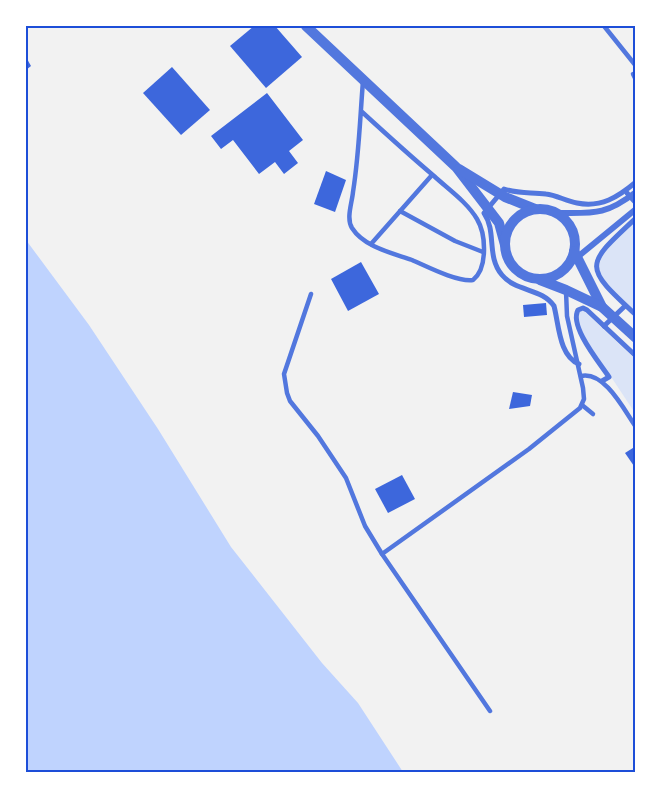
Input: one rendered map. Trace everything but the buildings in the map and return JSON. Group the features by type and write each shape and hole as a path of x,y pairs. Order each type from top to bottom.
{"street":[{"path":"306,26 456,167 500,226 508,257 514,267 523,274 566,290 602,307 636,338"},
{"path":"456,167 500,194 537,209 556,213 600,212 616,207 630,193 636,182"},
{"path":"579,364 570,361 565,352 558,319 551,302 541,295 511,283 504,278 495,265 490,224 484,213 504,189 544,194 575,203 593,204 630,193"},
{"path":"630,193 636,203"},
{"path":"505,245 507,233 513,222 525,212 537,209"},
{"path":"534,278 554,276 569,264 576,254 636,209"},
{"path":"556,213 573,231 576,254 602,307"},
{"path":"636,218 605,247 598,256 596,266 602,282 636,315"},
{"path":"604,326 625,306"},
{"path":"602,381 609,377 581,333 576,321 576,311 585,309 636,356"}],"lane":[{"path":"604,26 636,66"},
{"path":"633,74 636,80"},
{"path":"361,111 476,217 481,232 483,252 481,270 473,280 467,280 371,244 361,237 349,223 357,170 363,81"},
{"path":"371,244 432,175"},
{"path":"400,211 455,241 483,252"},
{"path":"381,554 529,449 574,415 582,405 584,394 567,316 566,290"},
{"path":"311,294 284,374 287,393 346,478 381,554 490,711"},
{"path":"581,376 592,375 602,381 636,427"},
{"path":"582,405 593,414"}],"shaded area":[{"path":"635,221 635,312 607,285 598,268 608,248"},
{"path":"584,311 635,359 635,413 586,339 580,327 578,312"}],"water":[{"path":"26,240 89,325 158,429 231,547 322,663 358,703 403,772 26,772"}]}
